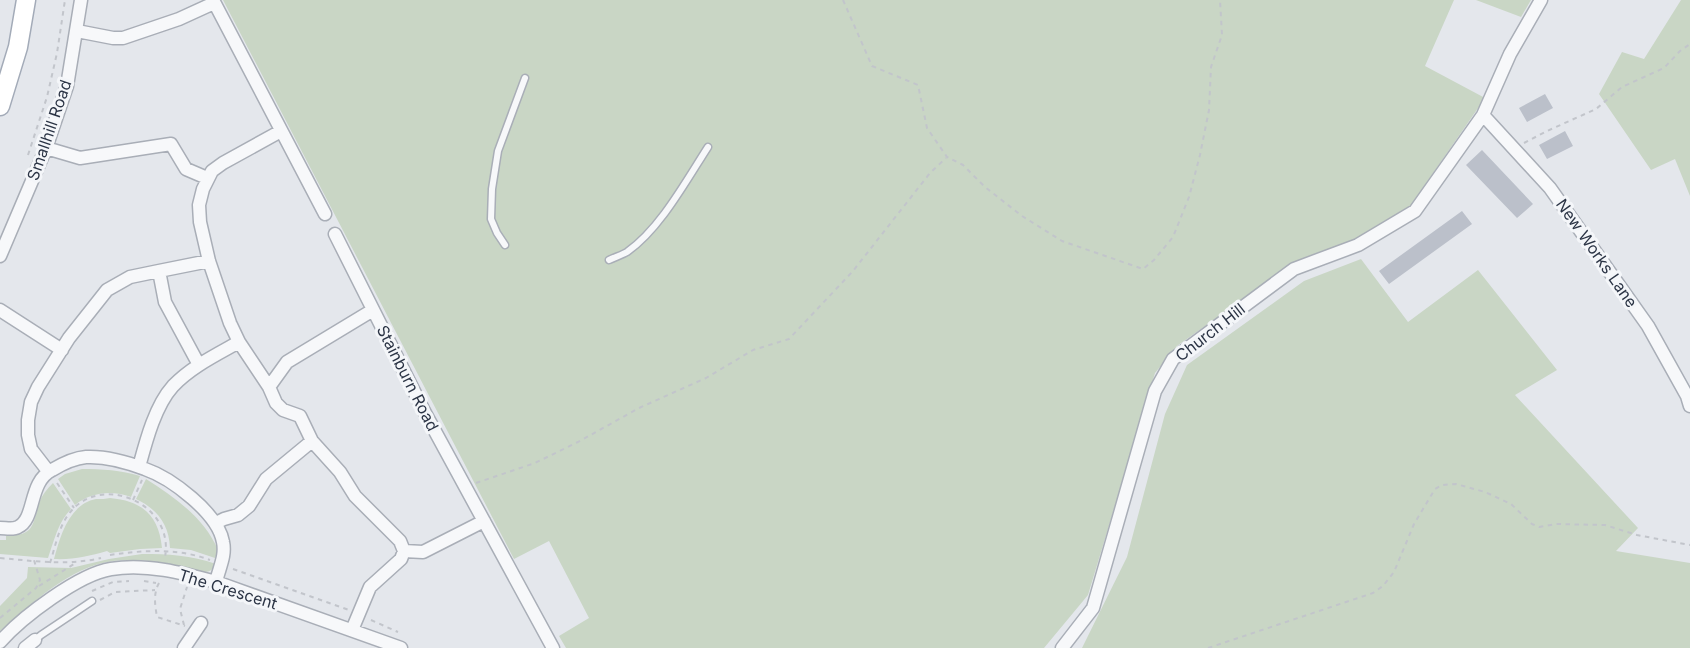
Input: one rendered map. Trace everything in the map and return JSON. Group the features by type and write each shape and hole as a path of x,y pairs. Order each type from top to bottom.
{"main road":[{"path":"0,106 18,47 26,0"}],"street":[{"name":"Smallhill Road","path":"0,256 46,148 67,86 81,0"},
{"name":"Church Hill","path":"1062,648 1093,608 1155,391 1173,359 1294,269 1358,245 1415,212 1483,115 1510,54 1541,0"},
{"path":"77,31 113,39 123,38 179,19 214,2 325,213"},
{"name":"New Works Lane","path":"1483,115 1550,188 1648,326 1687,396 1690,406"},
{"path":"281,131 212,171 207,178 199,204 200,222 209,261 230,323 239,342 269,387 276,403 283,410 300,416 312,441 340,472 355,496 400,541 404,551 401,559 370,587 352,630"},
{"path":"46,148 80,158 171,144 186,169 207,178"},
{"name":"Stainburn Road","path":"335,234 424,411 553,648"},
{"path":"51,476 31,449 28,420 31,402 62,350 106,290 130,277 209,261"},
{"path":"159,271 165,302 199,365"},
{"path":"0,310 62,350"},
{"path":"269,387 287,362 374,310"},
{"path":"141,472 148,433 164,399 173,386 199,365 239,342"},
{"path":"216,523 238,515 249,506 266,479 312,441"},
{"path":"0,528 11,529 24,523 37,483 51,476 68,462 86,457 120,461 141,472"},
{"path":"141,472 147,469 178,488 216,523 223,542 223,559 216,582"},
{"path":"404,551 423,552 484,521"},
{"name":"The Crescent","path":"0,642 45,603 82,580 110,569 136,567 191,575 216,582 401,648"},
{"path":"184,648 201,622"}],"lane":[{"path":"505,245 491,219 492,189 498,151 525,78"},
{"path":"609,260 626,252 652,229 674,200 708,147"},
{"path":"30,644 92,602"}],"path":[{"path":"27,160 47,97 57,53 65,0"},
{"path":"843,0 872,66 918,85 927,128 947,157 963,165 985,187 1013,209 1062,241 1143,269 1154,260 1173,237 1189,197 1209,110 1211,67 1222,35 1220,0"},
{"path":"1514,149 1546,131 1596,109 1622,87 1664,68 1690,44"},
{"path":"465,486 535,463 579,442 639,408 706,378 753,350 789,339 853,271 930,173 947,157"},
{"path":"134,500 141,472"},
{"path":"51,476 74,508"},
{"path":"1208,648 1373,593 1383,586 1394,572 1414,524 1435,489 1442,485 1455,483 1485,492 1511,504 1532,524 1539,527 1556,524 1605,525 1637,535 1690,545"},
{"path":"50,563 60,530 68,515 74,508 91,498 109,494 134,500 153,513 164,533 166,552"},
{"path":"0,558 50,563 76,562 150,551 184,552 358,614 400,633"},
{"path":"34,560 40,580 36,588"},
{"path":"0,618 36,588 76,562"},
{"path":"159,583 155,590 154,600 157,617 185,626"},
{"path":"180,609 188,585"},
{"path":"92,602 98,602 115,592 155,590"}],"green space":[{"path":"223,0 1454,0 1425,66 1485,98 1411,205 1353,241 1278,274 1177,346 1155,373 1088,595 1044,648 566,648 559,636 589,618 549,541 514,559"},
{"path":"1476,0 1531,0 1521,17"},
{"path":"1681,0 1690,0 1690,196 1675,159 1651,170 1599,94 1622,52 1644,59"},
{"path":"1361,259 1408,322 1478,270 1557,370 1515,395 1638,528 1616,551 1690,563 1690,648 1082,648 1127,557 1165,414 1187,365 1304,281"},
{"path":"82,469 111,470 140,476 131,497 116,493 102,493 88,497 75,505 58,479 65,474"},
{"path":"146,479 187,509 205,528 218,550 215,558 191,550 170,548 167,532 160,518 136,499"},
{"path":"53,483 71,509 54,538 48,558 0,554 0,540 6,540 6,536 22,534 31,528 40,500"},
{"path":"110,498 132,503 147,512 157,527 162,548 110,553 107,551 68,559 54,559 59,541 72,514 87,502"},
{"path":"142,554 179,556 216,564 211,570 205,572 160,562 137,560 113,561 97,565 67,578 52,588 0,631 0,606 27,578 28,567 71,568"}],"building":[{"path":"1545,94 1553,108 1527,122 1519,108"},
{"path":"1565,131 1573,146 1547,159 1539,145"},
{"path":"1482,150 1533,204 1517,218 1466,165"},
{"path":"1462,211 1472,224 1389,284 1379,271"}]}
